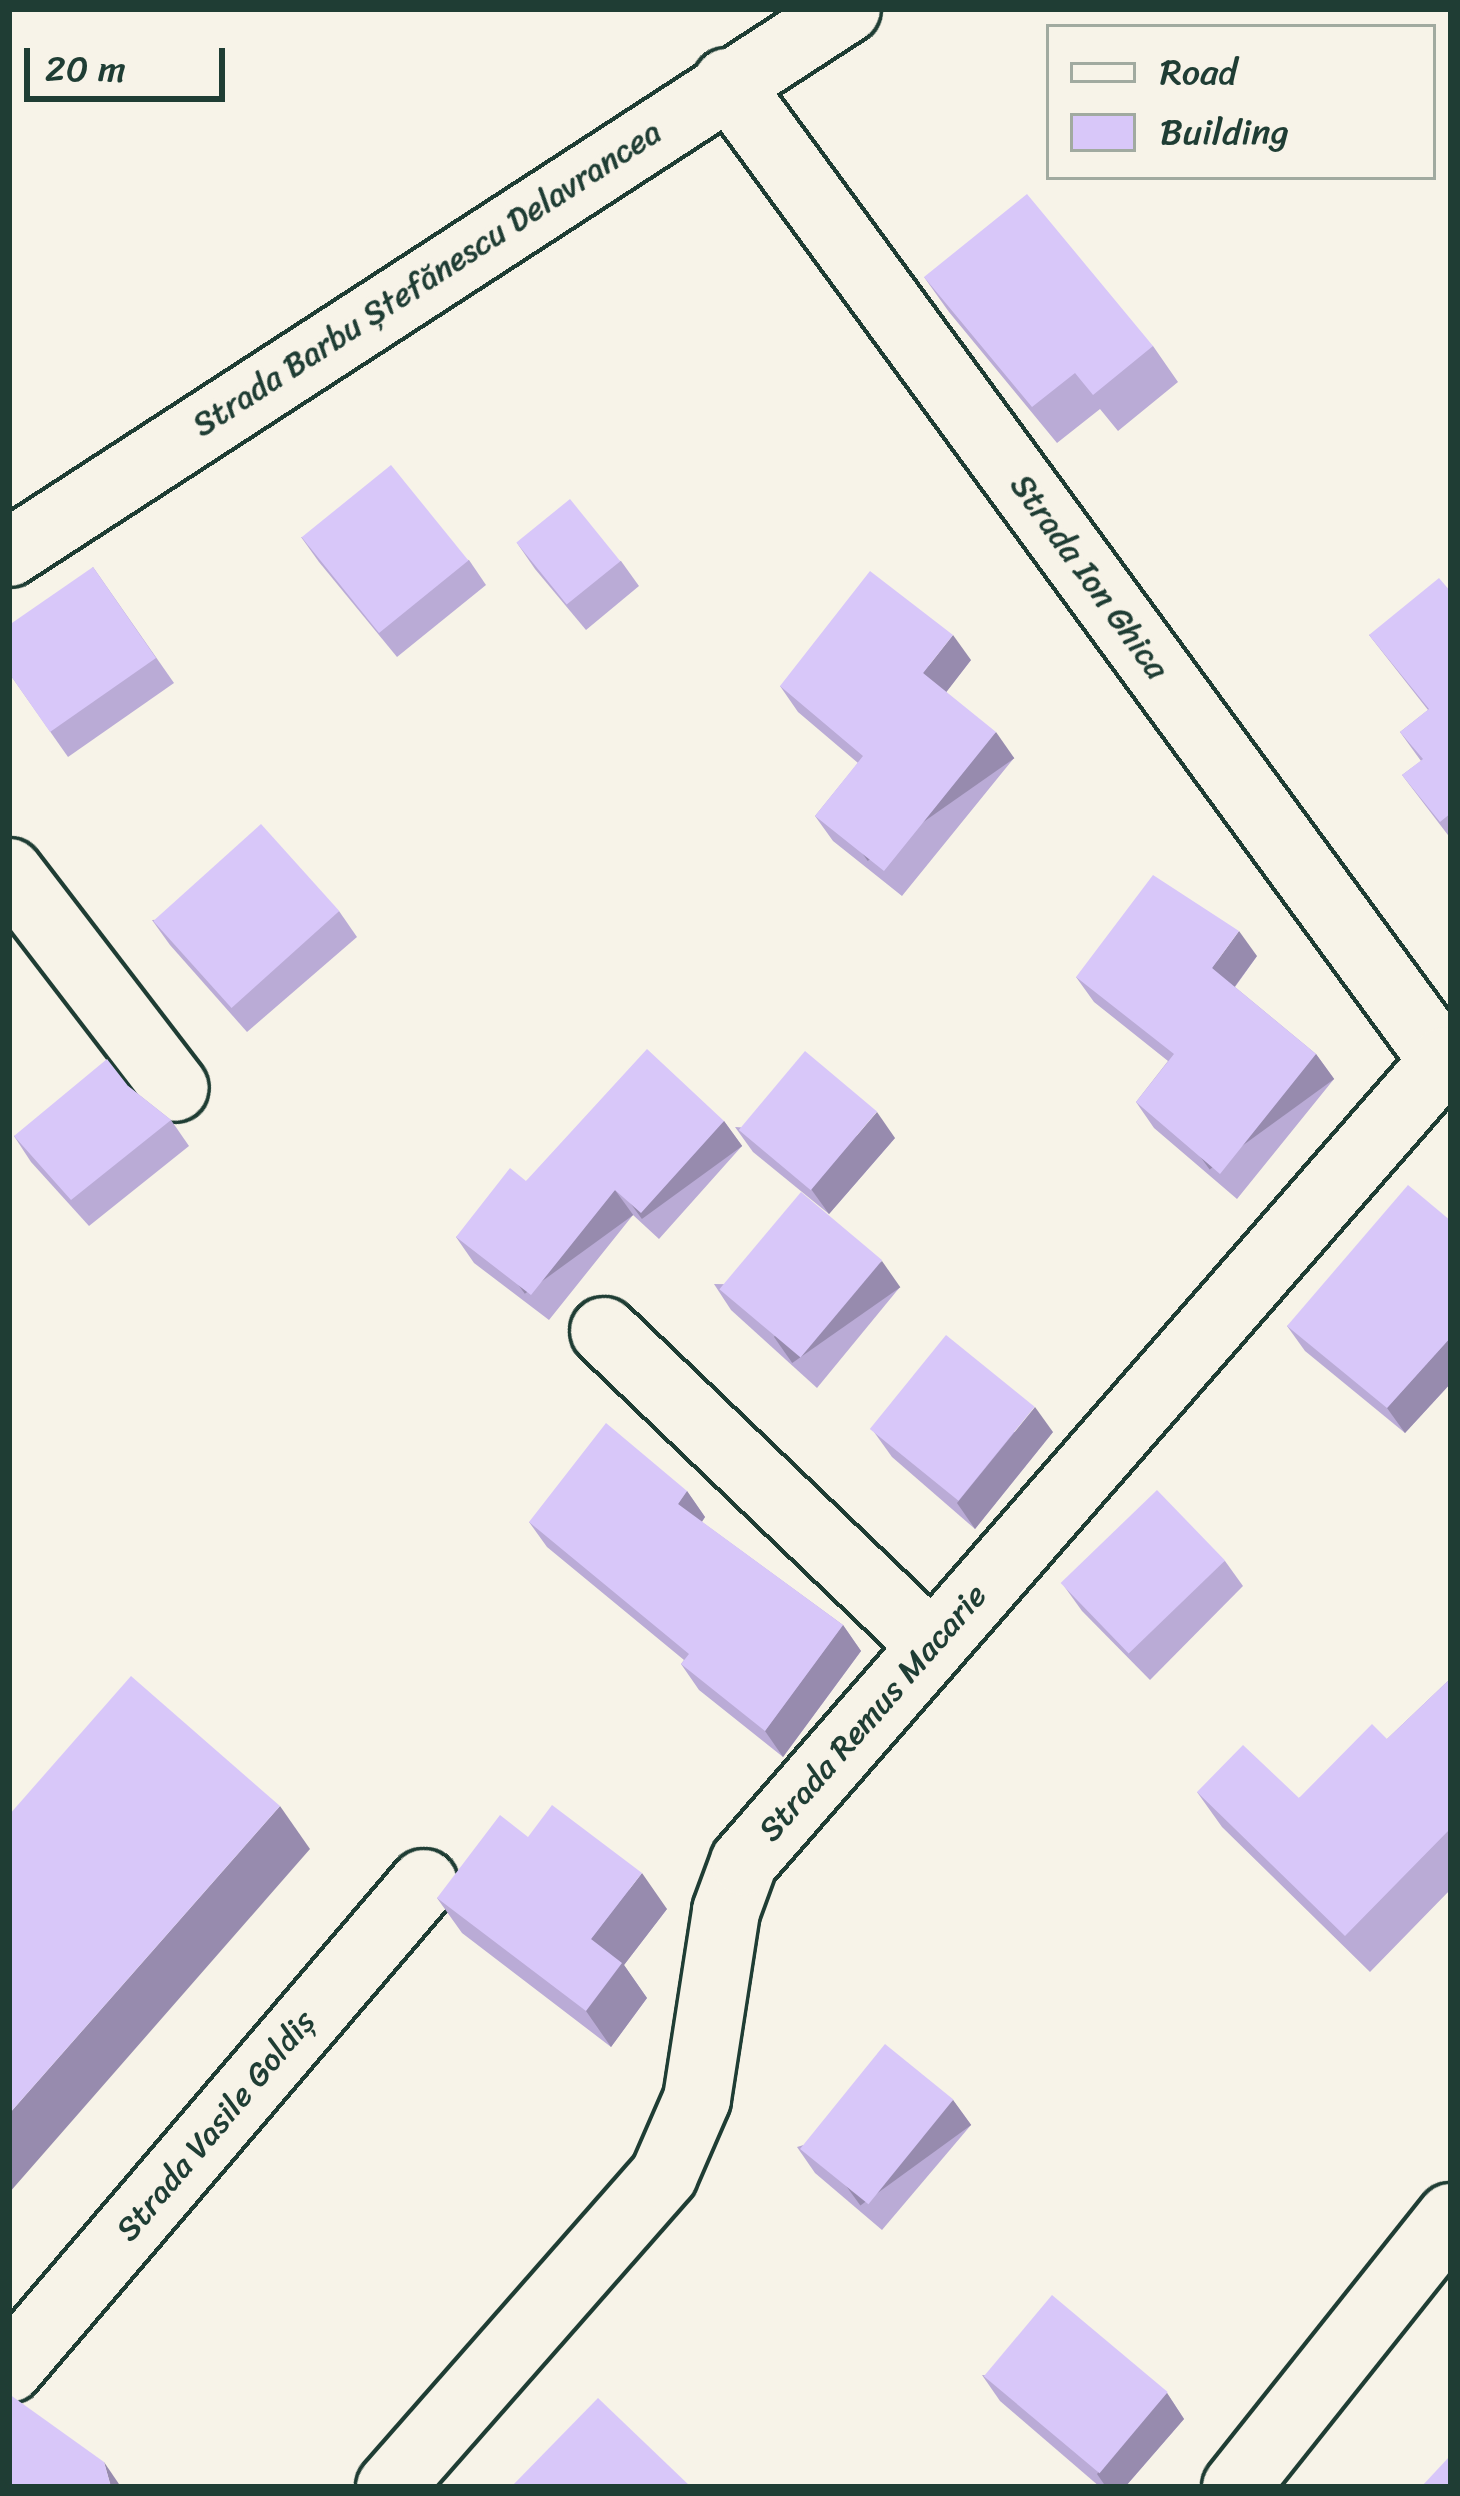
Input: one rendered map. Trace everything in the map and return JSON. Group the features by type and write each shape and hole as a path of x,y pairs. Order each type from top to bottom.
{"street":[{"name":"Strada Barbu Ștefănescu Delavrancea","path":"9,554 727,82 847,9"},
{"name":"Strada Ion Ghica","path":"727,82 1447,1067"},
{"path":"9,872 176,1088"},
{"name":"Strada Remus Macarie","path":"390,2487 664,2176 697,2099 726,1911 744,1862 931,1645 1447,1067"},
{"path":"604,1331 931,1645"},
{"name":"Strada Vasile Goldiș","path":"9,2369 424,1882"},
{"path":"1236,2487 1451,2217"}],"building":[{"path":"1027,194 1153,346 1093,395 1075,373 1032,407 924,277"},
{"path":"391,465 468,561 379,633 302,537"},
{"path":"570,499 620,561 567,605 516,542"},
{"path":"93,567 156,658 50,732 9,673 9,625"},
{"path":"870,571 953,635 923,673 996,732 884,871 815,816 863,756 780,686"},
{"path":"1439,578 1451,592 1451,813 1440,822 1402,775 1423,759 1400,732 1429,709 1369,635"},
{"path":"261,824 339,911 232,1008 153,921"},
{"path":"1153,875 1239,931 1212,968 1316,1054 1220,1174 1136,1102 1174,1054 1076,977"},
{"path":"647,1049 724,1121 641,1213 615,1190 531,1295 456,1237 510,1168 526,1181"},
{"path":"805,1051 877,1111 811,1190 739,1130"},
{"path":"107,1059 128,1086 171,1120 71,1200 14,1136"},
{"path":"1408,1185 1451,1221 1451,1337 1387,1408 1287,1326"},
{"path":"801,1192 882,1260 801,1357 719,1289"},
{"path":"946,1335 1035,1407 958,1501 870,1429"},
{"path":"606,1423 687,1491 678,1504 843,1625 765,1731 681,1664 689,1654 529,1522"},
{"path":"1157,1490 1225,1560 1129,1654 1061,1583"},
{"path":"131,1676 280,1806 9,2114 9,1815"},
{"path":"1451,1678 1451,1828 1345,1936 1197,1792 1243,1745 1299,1798 1372,1724 1387,1739"},
{"path":"552,1805 642,1873 591,1939 622,1963 586,2011 437,1898 500,1815 528,1837"},
{"path":"885,2044 953,2099 868,2204 800,2149"},
{"path":"1052,2295 1168,2392 1100,2473 984,2376"},
{"path":"9,2394 104,2462 111,2487 9,2487"},
{"path":"598,2398 691,2487 511,2487"},
{"path":"1450,2456 1451,2487 1421,2487"}]}
